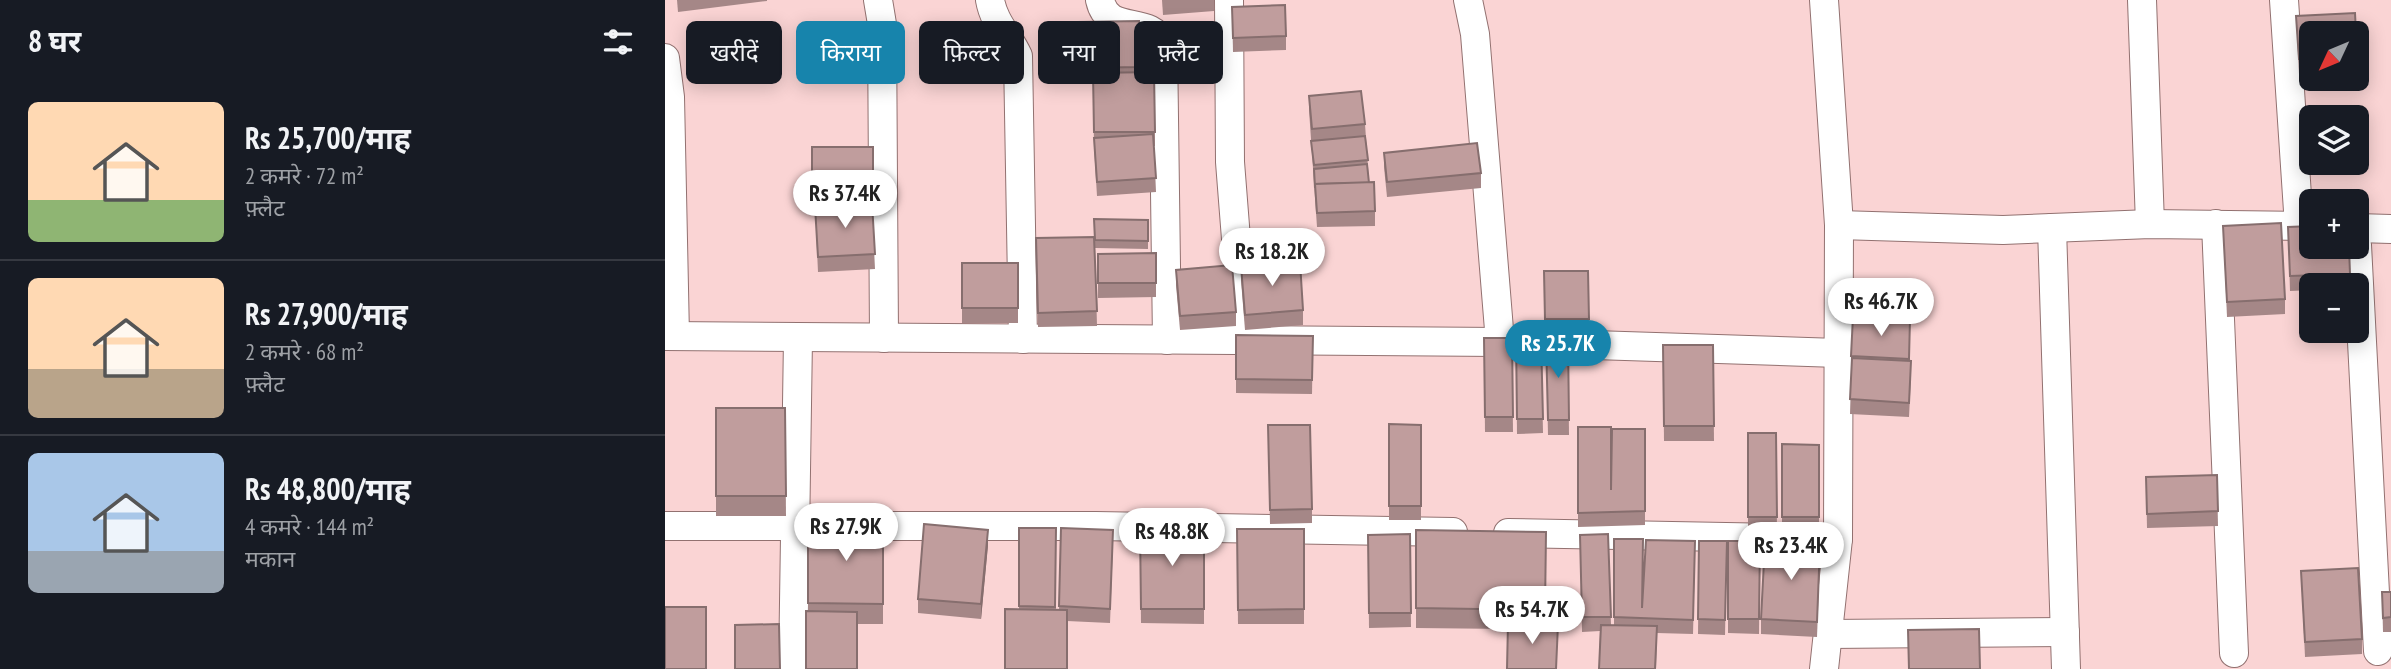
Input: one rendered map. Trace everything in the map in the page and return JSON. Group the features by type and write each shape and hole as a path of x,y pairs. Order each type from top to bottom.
{"street":[{"path":"878,0 882,24 884,338"},
{"path":"991,0 998,26 1011,40 1018,56 1023,339"},
{"path":"1100,0 1108,18 1115,23 1149,27 1159,33 1163,44 1167,340"},
{"path":"1229,0 1230,162 1244,341"},
{"path":"1468,0 1475,34 1500,342"},
{"path":"1824,0 1839,225 1837,539 1824,669"},
{"path":"2142,0 2150,224"},
{"path":"2284,0 2302,189"},
{"path":"665,58 670,97 670,336 1500,342 1838,354"},
{"path":"1839,225 2004,230 2150,224 2299,226"},
{"path":"2216,224 2234,653"},
{"path":"2052,228 2066,669"},
{"path":"2369,228 2391,229"},
{"path":"2358,259 2378,651"},
{"path":"793,669 798,338"},
{"path":"665,526 1096,526 1837,539"},
{"path":"1828,634 2065,632"}],"building":[{"path":"1285,5 1286,36 1233,38 1232,7"},
{"path":"2355,13 2355,21 2299,21 2299,59 2296,16"},
{"path":"1120,21 1134,21 1134,67 1120,67"},
{"path":"1134,72 1134,84 1154,84 1155,132 1094,132 1093,84 1120,84 1120,73"},
{"path":"1361,91 1365,124 1312,129 1309,96"},
{"path":"1153,134 1156,178 1097,182 1094,138"},
{"path":"1365,136 1368,160 1314,165 1311,141"},
{"path":"1477,143 1481,173 1387,182 1384,153"},
{"path":"812,147 873,147 873,192 812,193"},
{"path":"1367,164 1369,183 1315,184 1315,188 1314,169"},
{"path":"1374,182 1375,211 1317,213 1315,184"},
{"path":"872,203 875,254 818,257 815,206"},
{"path":"1094,219 1148,220 1148,241 1095,240"},
{"path":"2281,223 2285,299 2227,302 2223,226"},
{"path":"2288,227 2299,227 2299,259 2349,259 2350,273 2299,273 2299,276 2290,276"},
{"path":"1094,237 1097,311 1038,313 1036,238"},
{"path":"1156,253 1156,283 1098,283 1098,254"},
{"path":"1300,262 1303,310 1245,315 1241,266"},
{"path":"962,263 1018,263 1018,308 962,308"},
{"path":"1232,265 1236,312 1180,316 1176,270"},
{"path":"1544,271 1588,271 1589,319 1545,319"},
{"path":"1853,316 1910,319 1909,359 1851,356"},
{"path":"1236,335 1313,336 1312,380 1236,379"},
{"path":"1516,337 1541,337 1543,419 1517,419"},
{"path":"1484,338 1512,338 1513,417 1485,417"},
{"path":"1546,340 1568,340 1569,420 1548,420"},
{"path":"1663,345 1713,345 1714,426 1664,426"},
{"path":"1852,358 1911,361 1909,403 1850,399"},
{"path":"716,408 785,408 786,496 716,496"},
{"path":"1389,424 1421,425 1421,506 1389,506"},
{"path":"1268,425 1310,425 1312,509 1270,510"},
{"path":"1578,427 1611,427 1611,490 1612,429 1645,429 1645,511 1578,513"},
{"path":"1748,433 1776,433 1777,517 1748,517"},
{"path":"1782,444 1819,445 1819,517 1782,517"},
{"path":"2217,475 2218,511 2147,514 2146,477"},
{"path":"808,522 883,522 883,604 808,603"},
{"path":"924,524 988,530 981,604 918,599"},
{"path":"1140,527 1204,527 1204,609 1141,609"},
{"path":"1019,528 1056,528 1055,607 1019,606"},
{"path":"1061,528 1113,530 1110,609 1059,606"},
{"path":"1237,529 1304,529 1304,609 1238,610"},
{"path":"1416,530 1546,532 1545,610 1416,608"},
{"path":"1410,534 1411,613 1369,613 1368,535"},
{"path":"1608,534 1611,617 1582,617 1580,535"},
{"path":"1614,539 1643,539 1642,608 1646,540 1695,541 1693,620 1614,617"},
{"path":"1699,541 1727,541 1725,620 1698,619"},
{"path":"1728,541 1760,541 1759,619 1728,619"},
{"path":"1765,542 1820,544 1817,622 1761,619"},
{"path":"2358,568 2362,639 2305,642 2301,571"},
{"path":"2382,592 2391,592 2391,617 2383,618"},
{"path":"665,607 706,607 706,669 665,669"},
{"path":"1005,609 1067,610 1067,669 1005,669"},
{"path":"806,611 857,612 857,669 806,669"},
{"path":"1508,623 1558,624 1556,669 1507,669"},
{"path":"779,624 780,669 735,669 735,625"},
{"path":"1601,625 1657,626 1655,669 1599,669"},
{"path":"1979,629 1980,669 1909,669 1908,630"}]}
